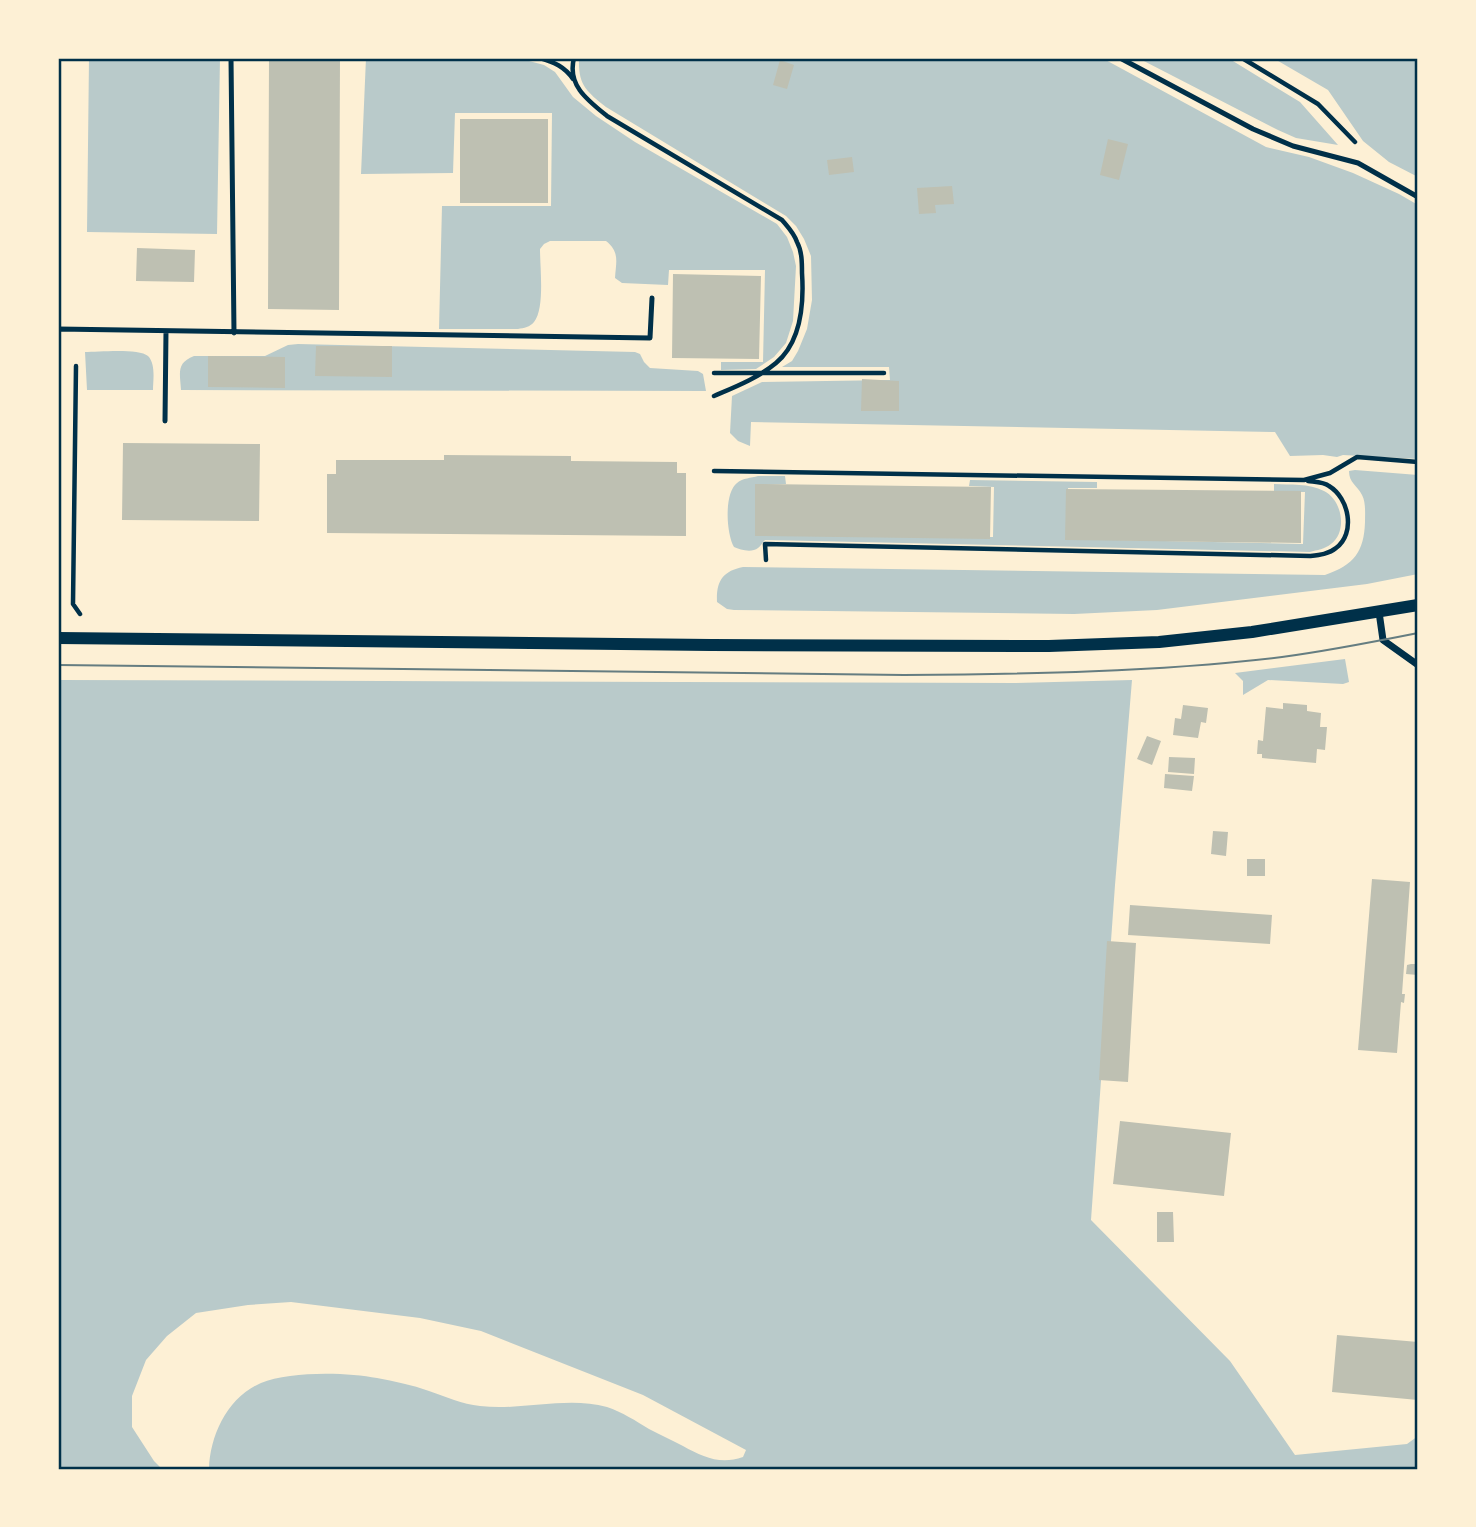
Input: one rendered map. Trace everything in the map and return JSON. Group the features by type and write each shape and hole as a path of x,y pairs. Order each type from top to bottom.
{"street":[{"path":"58,638 1049,646 1159,642 1252,632 1418,605"},
{"path":"1379,612 1383,640 1418,665"}],"lane":[{"path":"231,58 234,332"},
{"path":"1120,58 1253,129 1293,146 1349,160 1418,197"},
{"path":"58,357 58,329 650,338 652,298"},
{"path":"165,421 166,331"}],"path":[{"path":"540,58 568,71 579,92 607,116 782,220 798,243 802,259 803,302 796,330 785,353 776,363 746,382 714,396"},
{"path":"573,79 574,58"},
{"path":"1242,58 1318,104 1355,141 1371,170"},
{"path":"69,615 81,615 73,604 77,330"},
{"path":"714,373 884,373"},
{"path":"1304,480 1330,473 1357,457 1418,462"},
{"path":"713,471 1304,480 1327,484 1337,492 1346,508 1349,524 1345,539 1336,548 1324,554 1310,556 765,544 766,560"}],"shaded area":[{"path":"89,58 220,58 217,234 87,232"},
{"path":"366,58 518,58 544,65 555,72 573,97 596,116 635,142 777,224 787,237 796,266 793,321 786,343 774,357 756,369 721,370 721,362 763,362 765,270 669,270 668,285 622,283 615,278 615,253 606,241 550,241 544,244 540,249 540,308 534,322 529,326 518,329 439,329 442,206 551,206 552,113 455,113 453,173 361,174"},
{"path":"579,58 1102,58 1266,147 1309,157 1399,194 1418,205 1418,459 1343,455 1290,456 1275,432 751,422 750,446 738,441 730,433 732,396 762,382 890,380 889,367 782,367 792,361 798,351 807,329 812,300 811,256 796,226 786,216 606,107 585,87 580,75"},
{"path":"1138,58 1228,58 1300,102 1338,145 1296,138"},
{"path":"1273,58 1418,58 1418,177 1389,162 1363,141 1328,90"},
{"path":"288,345 635,352 640,354 650,368 698,371 703,374 706,391 181,390 182,365 194,356 265,356"},
{"path":"128,351 148,356 153,368 153,390 87,390 85,352"},
{"path":"1349,471 1418,475 1418,574 1367,584 1157,610 1074,614 734,610 717,602 722,578 730,571 743,567 1325,575 1350,562 1362,542 1364,501 1349,475"},
{"path":"758,476 785,476 786,484 760,485 920,537 993,537 994,487 969,486 970,480 1097,482 1097,488 1068,488 1068,539 1303,544 1305,492 1274,492 1274,484 1306,486 1324,491 1339,508 1341,524 1340,532 1331,544 1310,552 765,540 755,550 749,551 734,547 731,541 728,504 733,488 739,481"},
{"path":"1345,659 1349,682 1343,684 1268,680 1243,695 1243,681 1235,673"},
{"path":"58,680 1015,683 1132,680 1091,1220 1230,1361 1295,1455 1407,1444 1418,1436 1418,1469 209,1469 213,1443 223,1419 230,1407 249,1389 273,1379 318,1374 390,1380 480,1406 591,1404 618,1411 712,1459 743,1457 746,1450 643,1395 481,1331 420,1318 291,1302 196,1313 167,1336 146,1360 132,1396 132,1427 162,1469 58,1469"}],"building":[{"path":"269,58 340,58 339,310 268,309"},
{"path":"780,60 794,65 787,89 773,85"},
{"path":"460,119 548,119 548,203 460,203"},
{"path":"1108,139 1128,144 1119,180 1100,175"},
{"path":"852,157 854,172 829,175 827,160"},
{"path":"952,186 954,204 935,205 936,213 919,214 917,188"},
{"path":"137,248 195,250 194,282 136,281"},
{"path":"673,274 761,276 759,359 672,358"},
{"path":"316,346 392,346 392,377 315,376"},
{"path":"208,356 285,357 285,388 208,387"},
{"path":"862,379 899,381 899,411 861,411"},
{"path":"123,443 260,444 259,521 122,520"},
{"path":"444,455 571,456 571,461 677,462 677,473 686,473 686,536 327,533 327,474 336,474 336,460 444,460"},
{"path":"755,484 991,487 990,539 755,536"},
{"path":"1066,489 1301,491 1301,543 1065,540"},
{"path":"1283,703 1307,705 1307,711 1321,713 1320,727 1327,727 1325,750 1317,749 1316,763 1262,758 1262,754 1257,754 1258,740 1263,741 1266,707 1283,709"},
{"path":"1183,705 1208,708 1206,723 1201,722 1198,738 1173,735 1175,718 1181,719"},
{"path":"1147,736 1161,741 1152,765 1137,759"},
{"path":"1169,757 1195,758 1194,774 1168,772"},
{"path":"1165,774 1194,776 1192,791 1164,788"},
{"path":"1213,831 1228,832 1226,856 1211,854"},
{"path":"1247,859 1265,859 1265,876 1247,876"},
{"path":"1372,879 1410,882 1402,994 1405,994 1404,1003 1401,1002 1397,1053 1358,1050"},
{"path":"1130,905 1272,915 1270,944 1128,935"},
{"path":"1107,941 1136,943 1128,1082 1099,1080"},
{"path":"1418,964 1418,975 1406,974 1407,965"},
{"path":"1120,1121 1231,1133 1224,1196 1113,1184"},
{"path":"1157,1212 1173,1212 1174,1242 1157,1242"},
{"path":"1337,1335 1418,1342 1418,1400 1332,1392"}],"tram line":[{"path":"58,665 904,675 1046,673 1188,666 1282,657 1418,633"}]}
